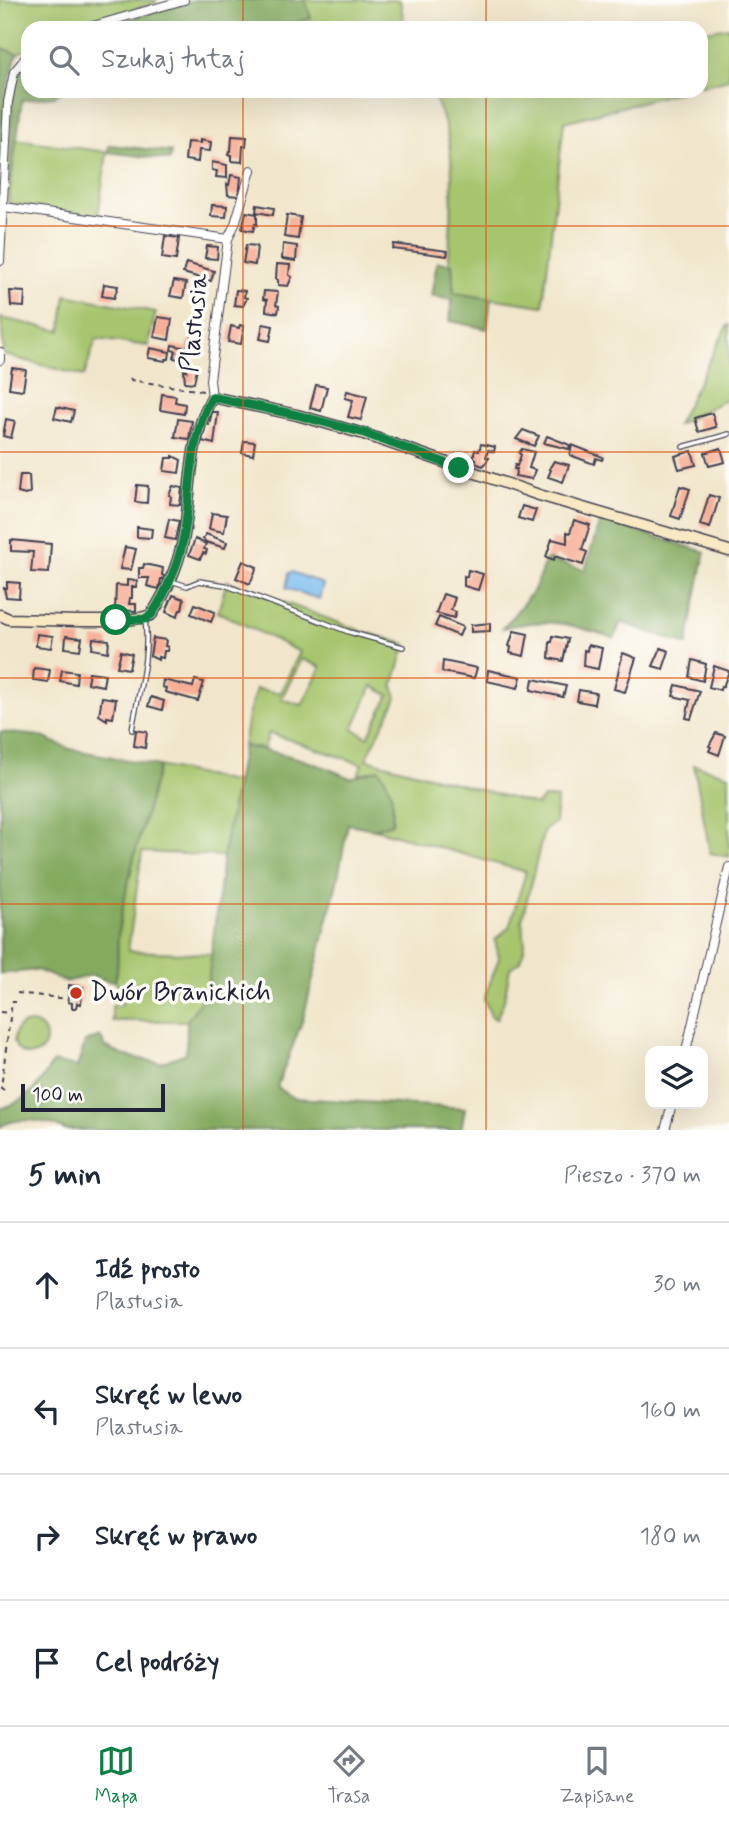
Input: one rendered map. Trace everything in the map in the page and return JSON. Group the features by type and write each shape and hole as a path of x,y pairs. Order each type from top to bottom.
{"street":[{"path":"110,21 184,0"},
{"path":"0,261 8,102 15,72 21,64"},
{"name":"Plastusia","path":"145,619 159,603 169,581 185,530 192,460 200,419 212,397 210,380 228,239 251,170"},
{"path":"4,207 228,239"},
{"path":"0,352 0,360"},
{"path":"212,397 364,433 539,495 729,551"},
{"path":"0,615 9,618 145,619"},
{"path":"687,1046 729,867"},
{"path":"665,1130 671,1109"}],"lane":[{"path":"683,447 729,435"},
{"path":"169,581 187,586 198,581 225,585 349,632 403,647"},
{"path":"132,730 144,675 147,640 145,619"}],"path":[{"path":"130,378 198,390"},
{"path":"18,993 68,999"},
{"path":"4,1090 1,1088 12,1002 16,1002"},
{"path":"0,1012 11,1013"},
{"path":"2,1036 8,1037"},
{"path":"0,1059 5,1059"}],"green space":[{"path":"0,0 156,0 156,3 93,21 21,21 21,52 17,54 0,47"},
{"path":"194,0 305,0 311,18 302,21 123,21"},
{"path":"305,0 400,0 404,21 302,21 311,18"},
{"path":"729,27 729,79 708,84 708,31"},
{"path":"2,48 17,54 8,84 2,166 0,157"},
{"path":"21,71 21,98 38,98 22,100 8,204 12,101"},
{"path":"434,98 655,98 564,122 543,306 454,293 452,264 449,263 451,154 441,112"},
{"path":"16,139 107,152 98,216 8,204"},
{"path":"110,145 171,152 170,160 107,152"},
{"path":"437,262 452,264 454,293 491,299 487,329 450,321 452,300 431,296"},
{"path":"66,295 156,312 148,346 96,339 84,376 4,355 1,318 61,331"},
{"path":"729,325 729,398 677,425 727,326"},
{"path":"600,520 705,552 687,645 621,622 614,638 547,622 503,628 534,590 546,559 585,570"},
{"path":"227,581 361,631 406,644 393,686 397,698 366,759 537,805 543,798 557,798 555,823 544,830 522,920 525,944 521,961 510,968 504,1001 496,1019 491,1016 484,999 499,958 495,940 509,927 526,872 374,829 392,823 391,795 379,769 358,775 362,764 269,733 264,749 243,746 256,689 280,693 300,652 218,612","holes":["302,659 321,667 302,705 281,699","372,686 389,695 368,737 353,729"]},
{"path":"0,732 40,736 70,749 159,766 123,906 115,981 92,975 66,982 37,970 0,974"},
{"path":"243,746 298,758 350,778 379,769 390,789 392,801 392,823 374,829 348,824 338,878 303,1019 277,1087 294,1098 465,1108 461,1130 65,1130 50,1124 24,1120 0,1127 0,1109 32,1092 53,1062 77,1067 85,1042 100,1036 105,1046 122,1055 160,1063 186,1053 187,1021 207,991 223,856"},
{"path":"694,765 729,775 729,857 710,853"},
{"path":"159,766 238,783 223,856 142,852 128,951 212,954 207,991 187,1021 112,1021 112,1006 121,1006 123,994 115,981 119,927"},
{"path":"30,1023 41,1028 46,1039 41,1050 30,1055 19,1050 14,1039 19,1028"}],"water":[{"path":"289,573 323,584 319,599 286,588"}],"building":[{"path":"232,136 247,137 246,146 243,146 242,162 231,161 231,155 228,155 231,151"},
{"path":"200,140 211,142 210,151 199,150 198,162 185,160 187,142 200,143"},
{"path":"212,162 227,165 227,178 216,177 217,171 212,170"},
{"path":"231,175 241,177 239,196 228,195 227,184 229,185"},
{"path":"212,205 227,206 226,217 211,216"},
{"path":"257,205 274,208 273,215 256,212"},
{"path":"246,212 257,214 257,225 255,224 253,231 242,229"},
{"path":"287,215 301,217 298,239 284,237"},
{"path":"165,236 179,238 176,260 162,258"},
{"path":"283,244 297,246 296,261 282,259"},
{"path":"394,244 448,251 447,256 393,249"},
{"path":"246,245 257,246 255,265 243,263"},
{"path":"207,246 218,247 217,259 205,258"},
{"path":"186,263 214,271 211,281 183,273"},
{"path":"277,264 290,265 289,275 292,277 288,286 278,285"},
{"path":"174,281 186,283 183,298 170,296"},
{"path":"104,284 118,286 114,298 102,296"},
{"path":"236,290 245,291 244,297 247,298 243,306 234,305"},
{"path":"10,291 25,292 24,307 11,306"},
{"path":"264,291 278,292 278,313 266,311"},
{"path":"158,317 172,319 169,340 154,337"},
{"path":"263,324 273,326 270,341 260,339"},
{"path":"240,325 244,326 241,344 228,342 231,326 239,328"},
{"path":"192,336 201,337 199,350 190,348 186,361 174,358 176,351 171,350 172,345 187,348"},
{"path":"150,348 170,352 169,359 165,361 148,358"},
{"path":"187,366 197,368 194,383 185,382 184,370 187,371"},
{"path":"12,368 26,370 23,390 9,388"},
{"path":"316,385 327,387 321,411 310,408"},
{"path":"347,391 367,396 361,420 348,417 353,400 345,398"},
{"path":"162,394 176,396 175,402 185,404 184,414 160,410"},
{"path":"57,407 74,411 71,422 54,418"},
{"path":"212,412 218,412 214,444 202,441"},
{"path":"712,413 716,427 699,432 695,418"},
{"path":"6,419 15,421 11,438 3,436"},
{"path":"178,419 192,421 189,439 175,437"},
{"path":"523,430 539,436 534,446 516,439"},
{"path":"547,436 570,445 569,449 544,443"},
{"path":"244,441 255,442 253,455 242,453"},
{"path":"481,444 495,447 494,452 488,450 486,457 489,458 483,466 475,463 476,459 473,458 475,450 479,451"},
{"path":"572,445 603,457 602,460 596,458 594,464 570,455"},
{"path":"721,448 725,462 709,466 705,453"},
{"path":"522,449 534,452 529,468 535,470 532,479 515,476 515,465 517,466"},
{"path":"692,451 696,465 679,469 675,456"},
{"path":"173,456 181,460 179,473 164,471 166,458"},
{"path":"554,461 569,465 563,482 548,477"},
{"path":"20,475 29,475 30,493 25,495 18,493"},
{"path":"137,485 148,486 147,503 135,502"},
{"path":"173,486 182,488 180,505 170,504 169,495"},
{"path":"680,486 690,489 680,519 671,516"},
{"path":"709,495 719,498 710,528 700,525"},
{"path":"522,506 536,510 532,522 518,518"},
{"path":"212,513 227,515 224,532 209,529"},
{"path":"169,519 179,521 175,540 165,538"},
{"path":"574,520 590,525 582,550 587,552 583,565 555,556 554,560 546,557 552,539 567,543 567,532 570,533"},
{"path":"137,527 152,529 151,538 137,537"},
{"path":"206,534 227,542 225,548 206,542 203,539"},
{"path":"195,539 206,544 206,554 203,553 200,559 189,555"},
{"path":"11,540 51,544 49,573 31,572 33,552 11,551"},
{"path":"125,547 136,549 131,570 120,569"},
{"path":"243,561 257,567 250,584 236,578"},
{"path":"144,564 163,568 164,576 159,589 147,586 149,578 139,578 139,568 143,568"},
{"path":"468,570 483,574 478,590 464,586 464,576 467,577"},
{"path":"127,580 137,581 136,587 132,587 129,604 136,604 136,611 115,610 116,585 127,586"},
{"path":"7,582 20,583 19,598 6,597 4,588 7,588"},
{"path":"443,594 455,598 451,610 456,612 454,618 436,613"},
{"path":"173,595 184,599 182,610 177,617 166,612"},
{"path":"195,604 215,612 211,622 191,614"},
{"path":"439,617 463,627 459,636 435,626"},
{"path":"490,623 490,631 471,632 471,625"},
{"path":"514,631 528,634 524,656 510,653 509,646"},
{"path":"37,634 53,636 51,648 36,646"},
{"path":"66,636 82,638 80,650 65,648"},
{"path":"553,636 568,639 563,661 549,658"},
{"path":"93,638 109,640 108,652 92,649"},
{"path":"153,638 166,640 165,646 168,647 163,658 158,657 158,660 150,656"},
{"path":"588,645 602,648 598,669 583,666 584,650 587,651"},
{"path":"661,648 669,651 663,669 653,666"},
{"path":"121,651 132,654 129,669 117,667"},
{"path":"623,653 636,658 625,692 614,689"},
{"path":"692,660 706,664 703,681 689,677"},
{"path":"443,661 477,668 474,678 442,672"},
{"path":"714,666 729,671 720,690 709,687"},
{"path":"34,668 50,670 48,682 33,680"},
{"path":"62,670 77,672 76,684 60,681"},
{"path":"488,670 521,677 518,688 487,681"},
{"path":"89,672 105,674 103,686 87,683"},
{"path":"533,679 566,686 563,697 531,690"},
{"path":"163,680 193,687 195,680 204,682 198,701 165,692 166,688 162,687"},
{"path":"676,685 700,691 691,719 686,718 690,700 673,696"},
{"path":"579,690 596,693 594,704 577,701"},
{"path":"102,697 116,699 113,718 107,717 107,720 99,715"},
{"path":"151,697 164,701 162,710 148,706"},
{"path":"136,730 147,732 145,748 134,746"},
{"path":"716,733 725,736 719,755 709,751"},
{"name":"Dwór Branickich","path":"69,985 83,987 81,1004 77,1003 76,1008 72,1008 72,1003 68,1002"}],"place":[{"name":"Dwór Branickich","path":"76,993"}],"route":[{"path":"116,620 145,619 152,614 177,562 185,530 192,460 200,419 212,397 364,433 459,468"}]}
